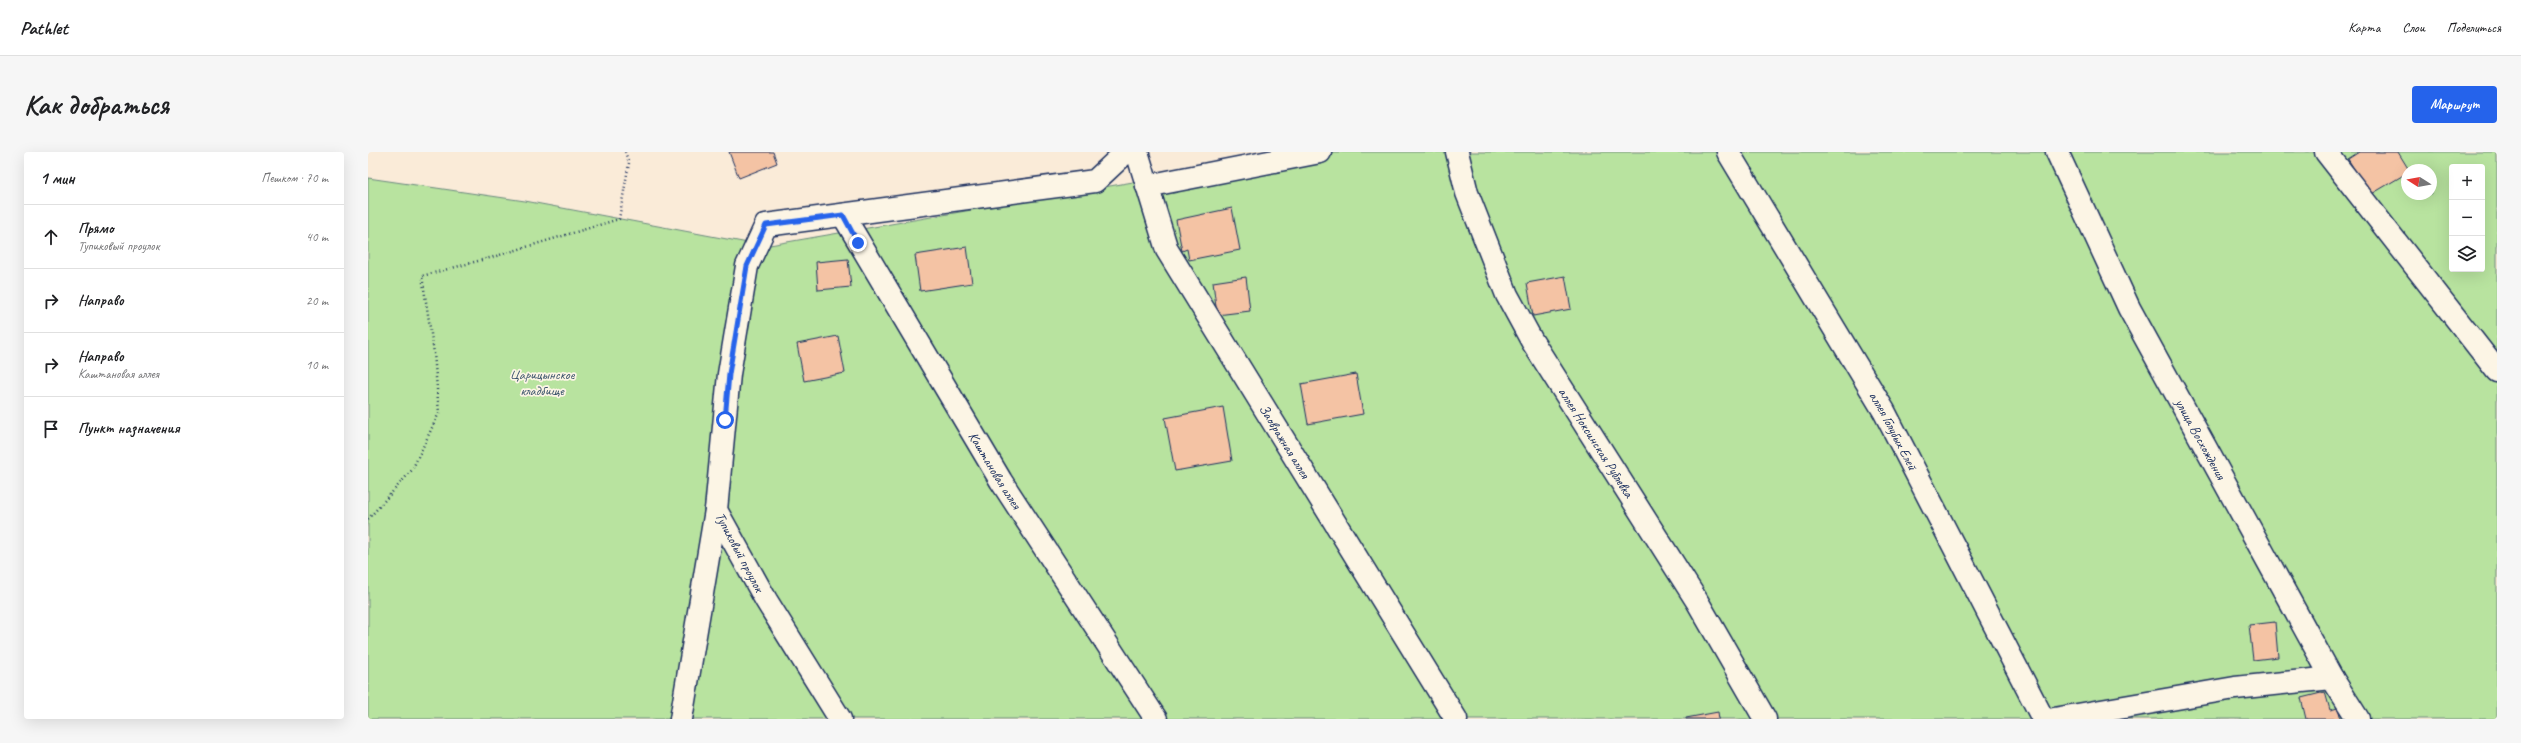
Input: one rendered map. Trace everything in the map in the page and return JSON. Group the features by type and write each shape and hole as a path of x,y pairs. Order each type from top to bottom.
{"street":[{"path":"843,215 1095,181 1126,152"},
{"name":"Заовражная аллея","path":"1137,152 1167,250 1456,719"},
{"path":"1147,186 1320,152"},
{"name":"аллея Ноксинская Рублевка","path":"1457,152 1467,193 1507,295 1532,341 1697,601 1765,719"},
{"name":"аллея Голубых Елей","path":"1728,152 1884,411 2043,719"},
{"name":"улица Восхождения","path":"2057,152 2129,308 2332,678 2358,719"},
{"path":"2326,152 2497,371"},
{"name":"Тупиковый проулок","path":"840,719 766,600 716,510 729,374 747,266 766,225 843,215"},
{"name":"Каштановая аллея","path":"843,215 1001,481 1156,719"},
{"path":"681,719 716,510"},
{"path":"2054,719 2235,688 2332,678"}],"path":[{"path":"368,519 412,470 439,413 434,353 422,276 493,257 619,218 629,163 625,152"}],"green space":[{"name":"Царицынское кладбище","path":"1306,152 2497,152 2497,719 368,719 368,178 525,201 764,246"}],"building":[{"path":"729,152 773,152 777,163 739,178"},
{"path":"2359,152 2398,152 2405,164 2401,164 2401,177 2370,195 2348,159"},
{"path":"1232,208 1240,250 1189,260 1187,249 1182,251 1176,220"},
{"path":"967,247 972,283 920,291 915,255"},
{"path":"848,259 851,287 818,290 816,262"},
{"path":"1565,276 1571,309 1533,316 1527,283"},
{"path":"1246,277 1250,311 1217,315 1213,282"},
{"path":"838,336 845,373 804,381 797,344"},
{"path":"1356,374 1363,414 1308,424 1301,384"},
{"path":"1223,407 1232,461 1175,471 1165,418"},
{"path":"2275,622 2278,657 2253,660 2249,625"},
{"path":"2325,692 2330,710 2338,708 2341,719 2306,719 2301,698"},
{"path":"1718,712 1719,719 1686,719 1686,718"}],"route":[{"path":"725,420 729,374 747,266 766,225 843,215 858,243"}]}
